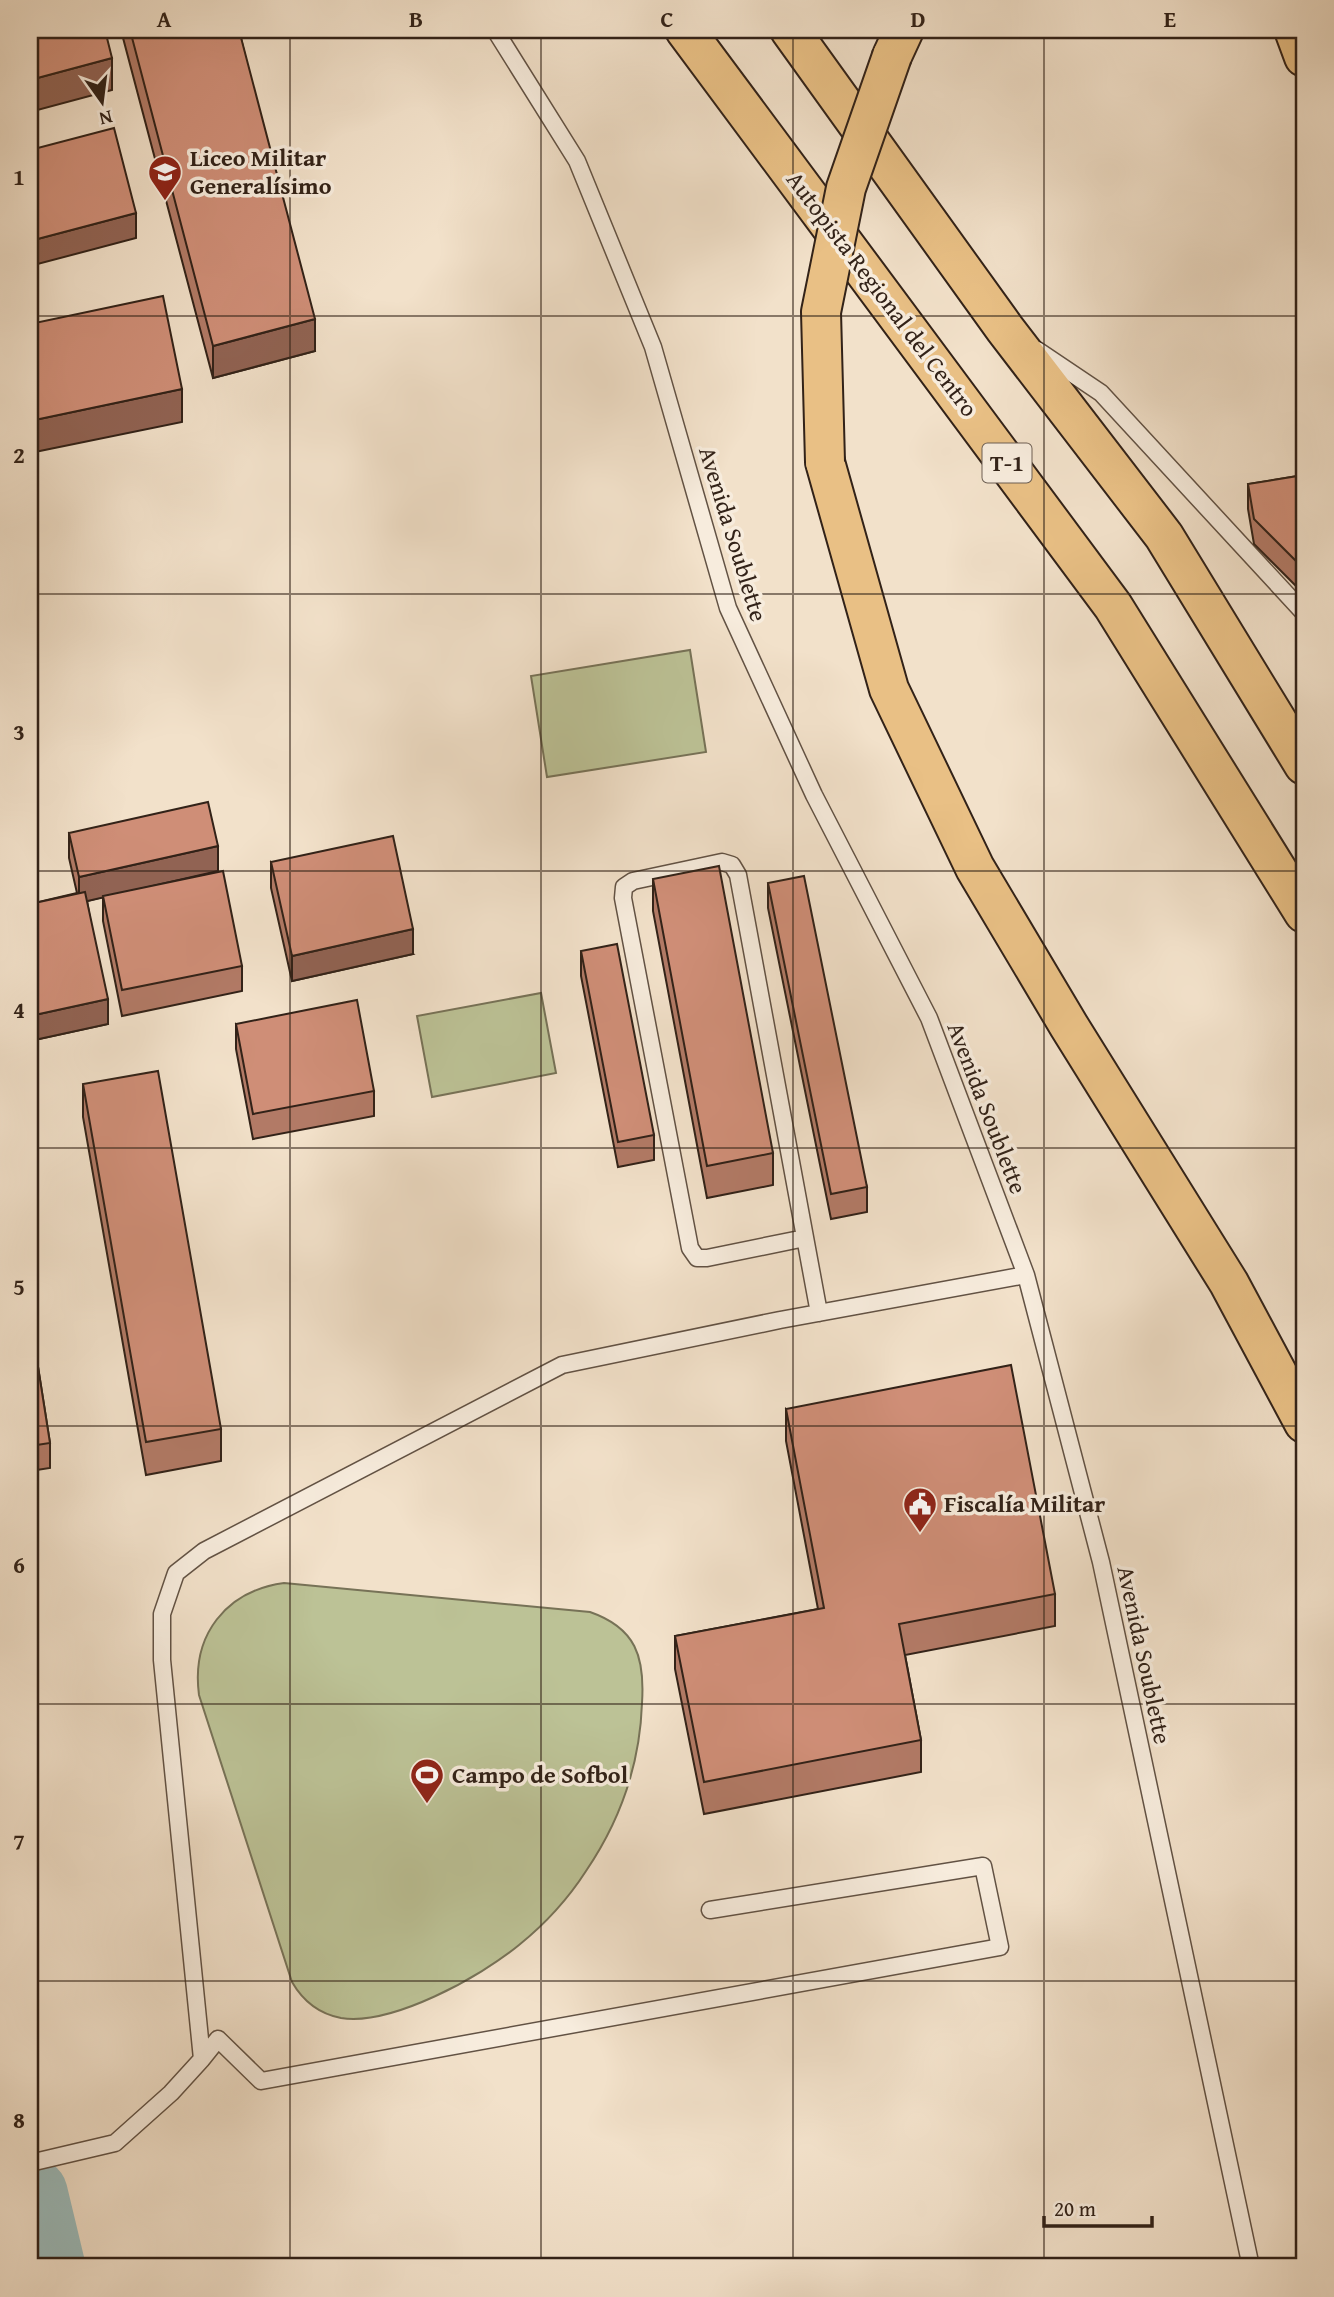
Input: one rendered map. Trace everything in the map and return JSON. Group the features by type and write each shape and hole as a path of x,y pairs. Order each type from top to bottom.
{"highway":[{"name":"Autopista Regional del Centro","path":"685,30 1113,606 1304,913"},
{"path":"790,30 1005,329 1164,536 1304,765"},
{"path":"1294,30 1304,57"},
{"path":"898,43 846,188 821,312 825,462 889,689 975,868 1069,1026 1229,1283 1304,1423"}],"lane":[{"name":"Avenida Soublette","path":"495,30 577,160 653,347 729,608 814,795 929,1018 1026,1275 1101,1562 1251,2267"},
{"path":"1005,329 1101,393 1304,612"},
{"path":"805,1238 707,1258 697,1258 690,1248 623,898 624,887 633,881 722,862 732,865 738,876 819,1313"},
{"path":"202,2059 162,1660 162,1614 176,1573 204,1551 562,1366 819,1313 1026,1275"},
{"path":"30,2163 115,2143 171,2093 218,2039 261,2081 1000,1947 983,1866 710,1910"}],"green space":[{"path":"690,650 706,752 547,777 531,676"},
{"path":"541,993 556,1073 432,1097 417,1016"},
{"name":"Campo de Sofbol","path":"284,1583 590,1612 618,1626 634,1646 639,1658 642,1703 632,1769 609,1832 579,1881 547,1920 502,1958 435,1996 385,2014 362,2018 333,2016 313,2006 292,1982 199,1695 201,1653 207,1635 217,1620 245,1595"}],"building":[{"path":"30,30 105,30 112,58 30,80"},
{"path":"130,30 239,30 315,319 213,346"},
{"path":"114,128 136,213 30,241 30,150"},
{"path":"163,296 182,389 30,421 30,324"},
{"path":"1304,475 1304,569 1254,519 1248,484"},
{"path":"208,802 218,846 79,877 69,833"},
{"path":"393,836 413,929 292,956 271,862"},
{"path":"719,866 773,1153 707,1166 653,879"},
{"path":"223,871 242,966 122,990 103,896"},
{"path":"804,876 867,1187 831,1194 768,883"},
{"path":"85,892 108,999 30,1016 30,904"},
{"path":"617,944 654,1135 618,1142 581,951"},
{"path":"357,1000 374,1091 253,1114 236,1024"},
{"path":"158,1071 221,1429 146,1442 83,1084"},
{"path":"30,1316 50,1443 30,1446"},
{"name":"Fiscalía Militar","path":"1011,1365 1055,1594 899,1624 921,1740 704,1782 675,1636 824,1608 786,1409"}],"waterway":[{"path":"35,2192 53,2267"}],"place":[{"name":"Liceo Militar Generalísimo","path":"165,202"},
{"name":"Fiscalía Militar","path":"920,1534"},
{"name":"Campo de Sofbol","path":"427,1805"}]}
